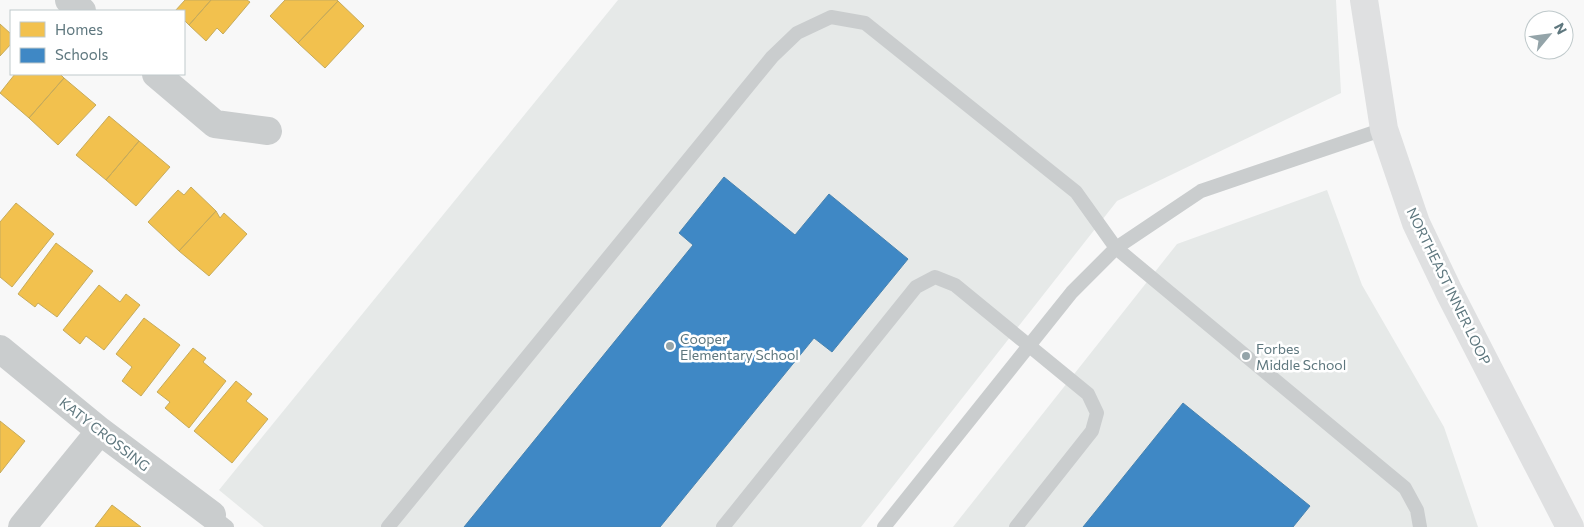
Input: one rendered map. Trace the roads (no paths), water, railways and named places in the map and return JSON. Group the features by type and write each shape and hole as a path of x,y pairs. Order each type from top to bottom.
{"main road":[{"name":"NORTHEAST INNER LOOP","path":"1364,0 1384,129 1416,223 1449,292 1570,527"}],"street":[{"path":"68,0 81,10"},
{"path":"157,75 215,124 268,131"},
{"name":"KATY CROSSING","path":"0,349 100,432 219,521"},
{"path":"22,527 100,432"}],"lane":[{"path":"388,527 772,57 797,33 831,17 865,22 1076,192 1116,248 1405,488 1417,510 1420,527"},
{"path":"884,527 1072,292 1116,248 1202,191 1384,129"},
{"path":"724,527 916,287 935,276 955,286 1088,394 1096,414 1092,431 1016,527"}],"place":[{"name":"Cooper Elementary School","path":"670,346"},
{"name":"Forbes Middle School","path":"1246,356"}]}
